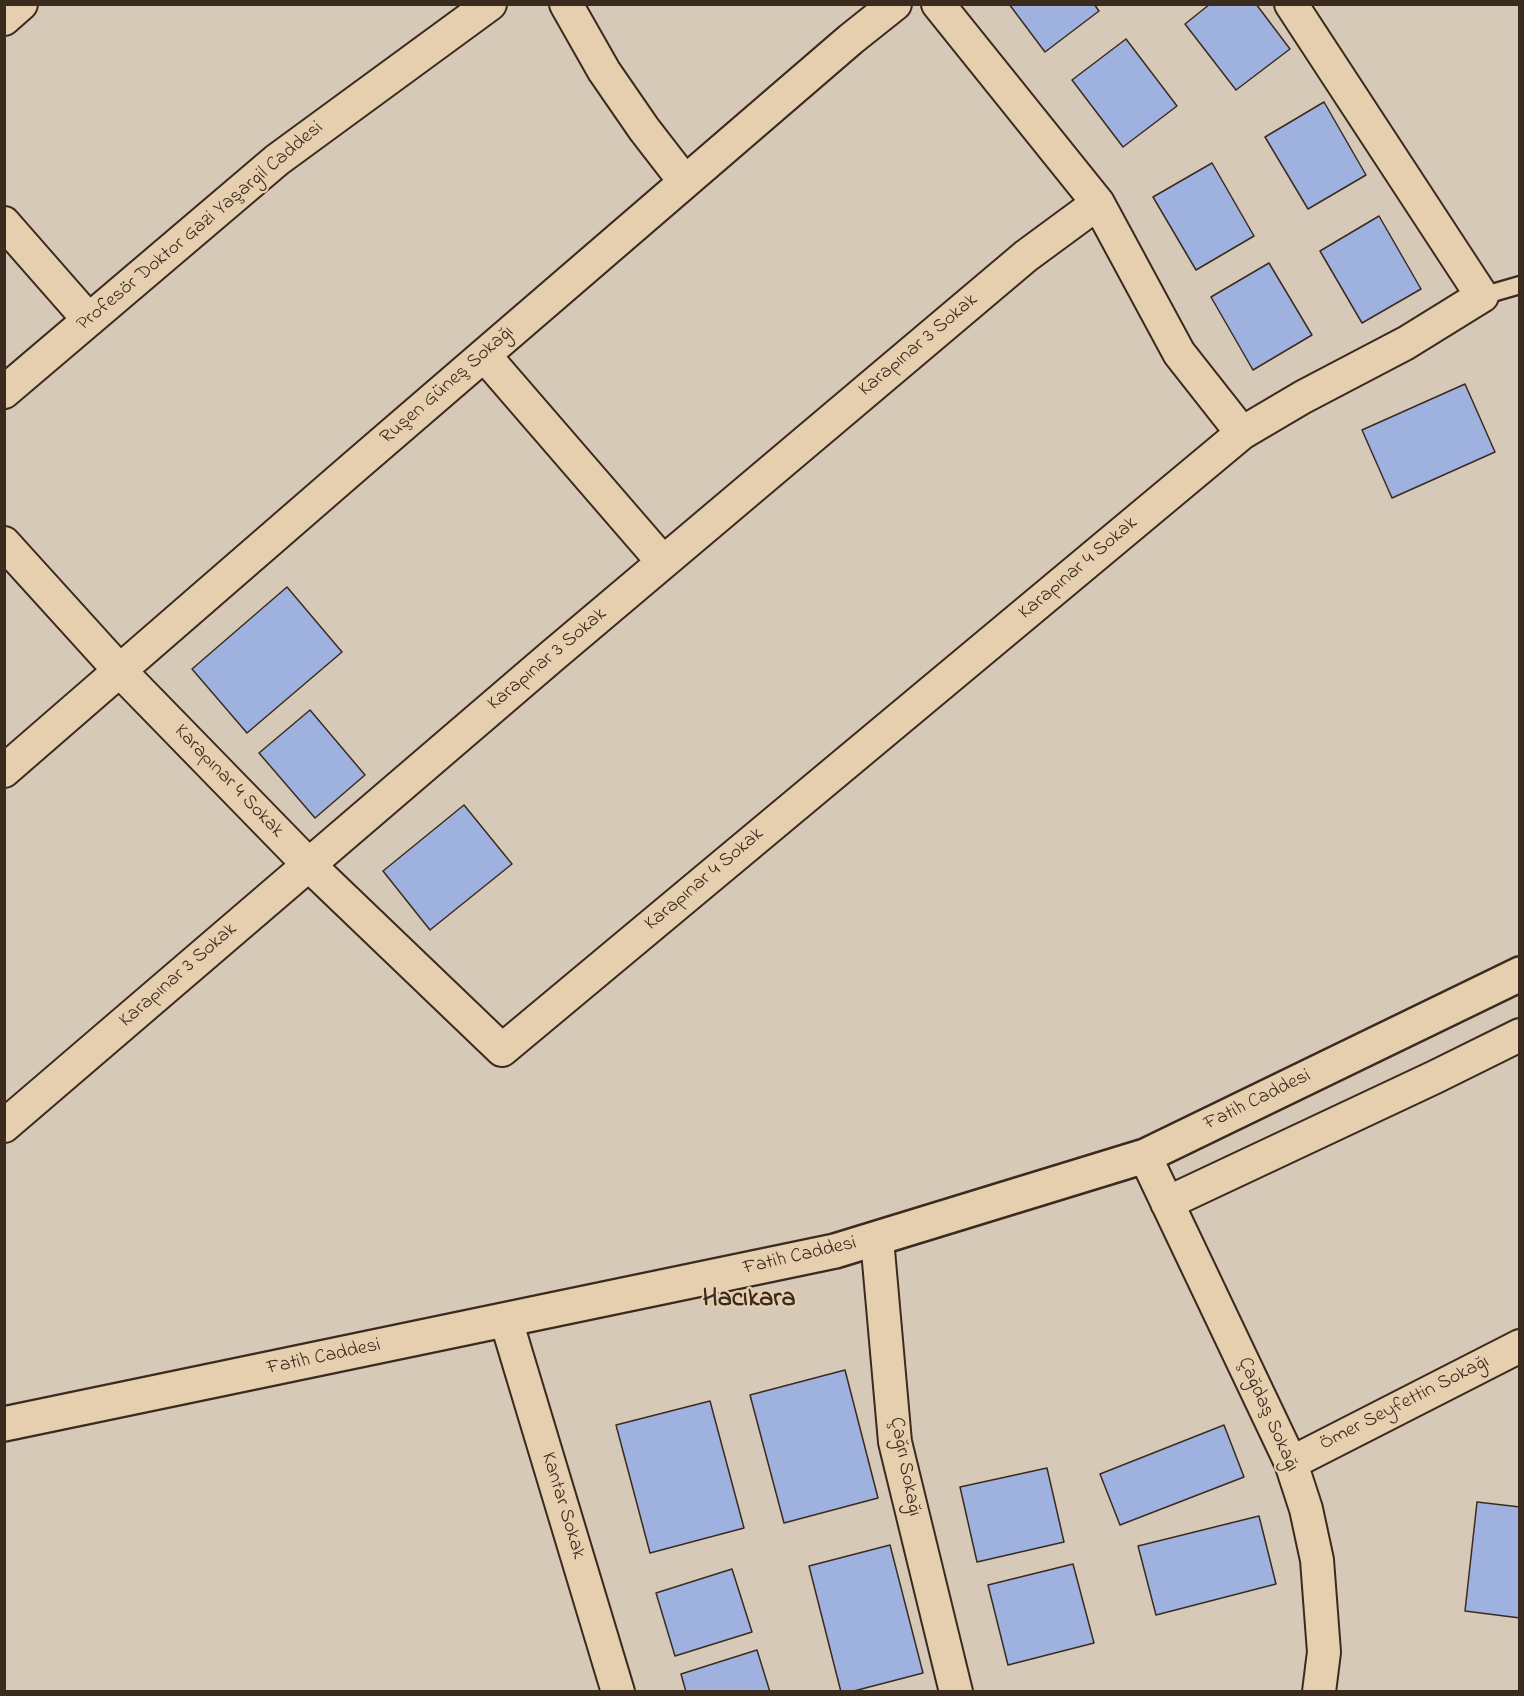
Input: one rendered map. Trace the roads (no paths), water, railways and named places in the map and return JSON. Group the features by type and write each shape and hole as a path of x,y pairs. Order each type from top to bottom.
{"main road":[{"name":"Fatih Caddesi","path":"4,1424 835,1251 877,1239 1145,1156 1520,974"}],"street":[{"path":"4,19 21,4"},
{"name":"Profesör Doktor Gazi Yaşargil Caddesi","path":"4,392 277,159 489,4"},
{"path":"566,4 604,71 644,129 685,182"},
{"name":"Ruşen Güneş Sokağı","path":"4,771 484,355 895,4"},
{"path":"938,4 1098,203 1179,353 1242,434"},
{"path":"1291,4 1482,296"},
{"name":"Karapınar 3 Sokak","path":"4,1126 663,562 1026,256 1098,203"},
{"path":"4,223 89,320"},
{"name":"Karapınar 4 Sokak","path":"4,543 120,671 309,865 502,1050 1242,434 1303,397 1406,343 1482,296"},
{"path":"484,355 663,562"},
{"path":"1167,1203 1436,1077 1520,1035"},
{"name":"Çağdaş Sokağı","path":"1145,1156 1291,1463 1306,1509 1317,1560 1324,1652 1319,1692"},
{"name":"Çağrı Sokağı","path":"877,1239 895,1442 956,1692"},
{"name":"Kantar Sokak","path":"506,1320 618,1692"},
{"name":"Ömer Seyfettin Sokağı","path":"1291,1463 1520,1346"}],"lane":[{"path":"1482,296 1520,285"}],"district":[{"name":"Hacıkara","path":"749,1301"}]}
